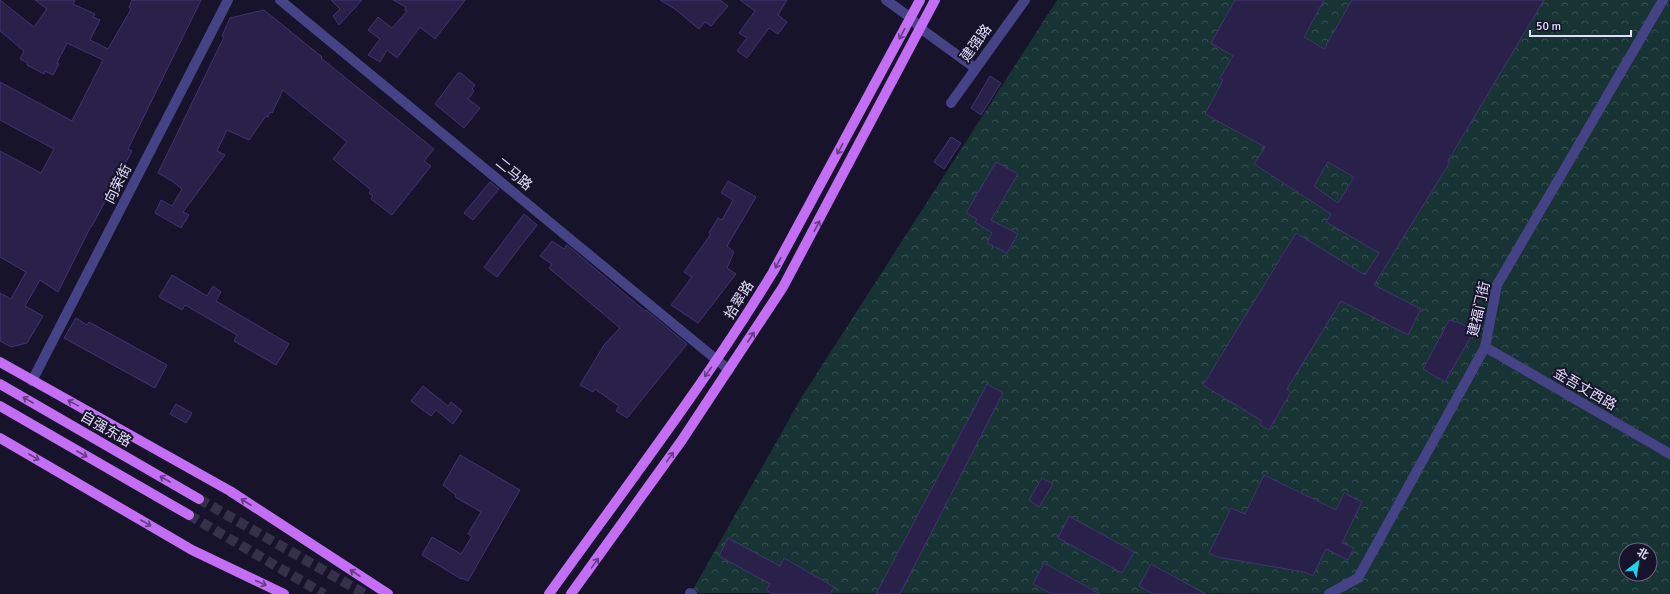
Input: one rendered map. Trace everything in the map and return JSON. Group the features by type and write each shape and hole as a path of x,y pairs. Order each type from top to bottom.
{"main road":[{"name":"拾翠路","path":"549,594 717,360 773,272 920,0"},
{"path":"572,594 631,514 729,370 786,281 935,0"},
{"path":"0,362 230,491 388,594"},
{"name":"自强东路","path":"0,384 199,498"},
{"path":"0,406 189,515"},
{"path":"0,438 192,550 284,594"}],"street":[{"name":"向荣街","path":"32,381 228,0"},
{"name":"二马路","path":"280,0 729,370"},
{"path":"886,0 910,18 920,28 975,68"},
{"name":"建强路","path":"951,103 1025,0"},
{"name":"建福门街","path":"1329,594 1358,578 1485,347 1497,285 1663,0"},
{"name":"金吾丈西路","path":"1485,347 1670,454"}],"green space":[{"path":"1057,0 1670,0 1670,594 691,593 801,398"}],"building":[{"path":"0,0 34,27 47,9 35,0 75,0 73,4 95,14 93,17 100,20 90,40 108,49 131,9 129,7 132,0 201,0 128,149 132,151 91,226 58,292 40,280 25,306 43,316 27,343 11,347 0,341 0,293 11,299 26,272 0,257 0,151 41,173 54,149 0,120 0,82 72,121 103,60 67,43 53,75 45,71 44,74 27,65 28,63 20,59 24,51 0,31"},
{"path":"331,0 362,0 339,25 333,16 340,9"},
{"path":"393,0 465,0 435,39 420,27 397,58 387,50 380,62 368,55 380,39 368,30 378,17 392,28 407,11 405,10 406,7"},
{"path":"660,0 720,0 728,6 711,26 705,22 699,29 675,9"},
{"path":"740,0 787,0 778,15 787,22 778,34 769,28 747,58 737,51 747,38 739,33 755,11"},
{"path":"1235,0 1324,0 1304,37 1324,49 1352,0 1544,0 1448,161 1450,162 1374,285 1421,309 1408,335 1341,301 1287,389 1291,392 1269,430 1259,424 1262,421 1203,385 1296,233 1365,275 1379,253 1326,222 1331,214 1254,164 1265,147 1205,114 1223,80 1220,78 1233,56 1211,43","holes":["1328,162 1354,177 1338,203 1314,186"]},
{"path":"264,10 434,149 424,161 431,166 392,215 371,199 373,196 369,193 371,190 333,159 347,142 283,90 272,113 270,112 268,117 266,116 249,140 227,130 217,151 225,155 183,212 189,215 181,228 155,213 161,200 172,206 182,189 158,173 224,37 222,36 230,18"},
{"path":"458,73 461,73 475,85 472,89 474,91 468,99 480,108 464,128 435,104"},
{"path":"990,76 1001,83 981,115 971,108"},
{"path":"951,137 961,143 944,169 934,162"},
{"path":"996,162 1018,174 991,220 1018,234 1007,253 987,243 992,233 975,222 977,219 966,213"},
{"path":"728,181 756,197 727,246 734,252 727,268 736,274 698,323 671,305 692,277 684,272 711,234 709,233 718,218 722,220 733,200 721,193"},
{"path":"490,182 499,189 473,220 464,213"},
{"path":"524,214 537,225 497,277 484,267"},
{"path":"552,241 564,249 567,245 645,311 646,310 687,344 627,418 616,411 619,406 595,389 593,392 580,385 604,345 620,328 549,268 552,264 540,256"},
{"path":"172,275 207,296 213,286 221,292 216,301 289,344 276,365 234,341 237,335 185,305 182,310 159,297"},
{"path":"76,318 87,325 89,322 167,365 155,388 64,338"},
{"path":"1449,320 1460,323 1474,331 1445,382 1423,369"},
{"path":"987,384 1003,393 900,594 876,594"},
{"path":"423,386 448,406 451,402 462,411 453,424 436,410 431,416 411,401"},
{"path":"176,404 192,413 186,423 170,414"},
{"path":"460,455 520,490 468,581 462,578 461,579 422,555 432,537 461,554 472,536 468,534 481,512 455,497 456,495 443,485"},
{"path":"1264,475 1336,510 1344,493 1362,502 1342,543 1354,548 1348,560 1326,549 1313,576 1304,572 1217,557 1209,553 1231,508 1245,514"},
{"path":"1042,478 1053,484 1039,507 1029,500"},
{"path":"1069,516 1134,552 1122,573 1058,538"},
{"path":"728,538 780,566 784,558 834,587 830,594 773,594 766,590 770,584 719,556"},
{"path":"1044,563 1100,594 1052,594 1033,584"},
{"path":"1151,564 1206,594 1153,594 1139,586"}],"tunnel":[{"path":"199,499 365,594"},
{"path":"189,515 324,594"}]}
